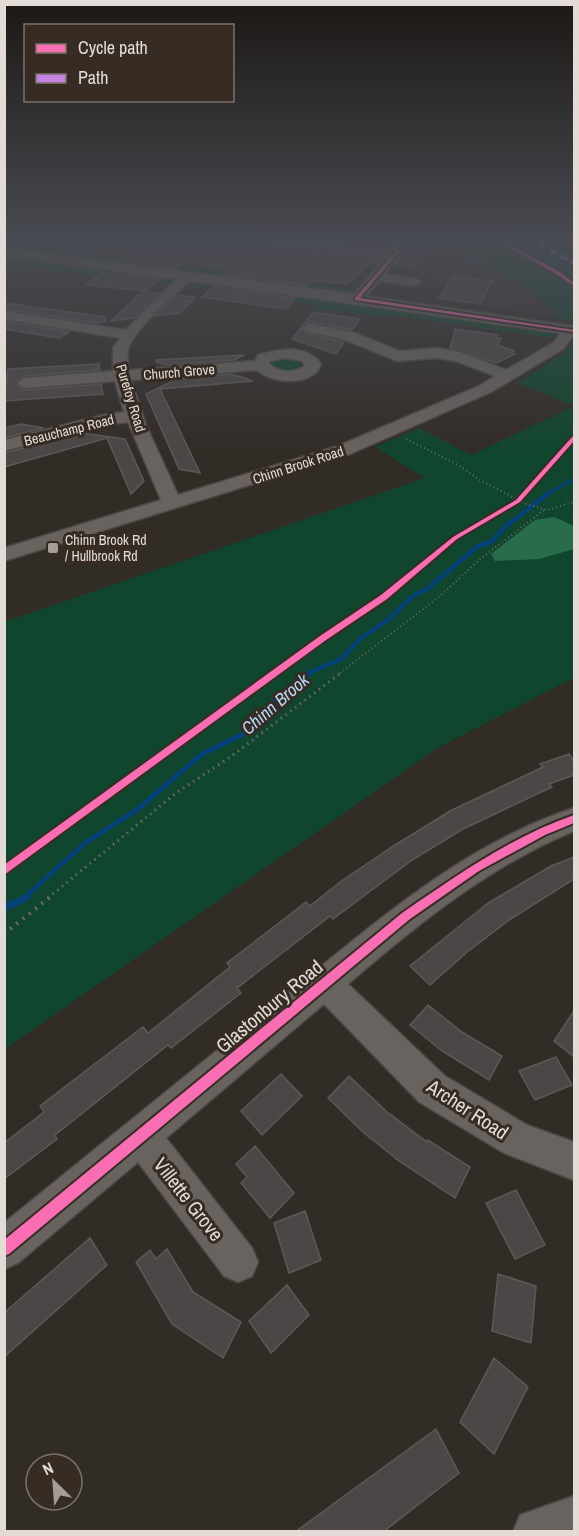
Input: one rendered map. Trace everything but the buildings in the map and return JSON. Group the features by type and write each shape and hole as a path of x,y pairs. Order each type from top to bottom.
{"street":[{"name":"Purefoy Road","path":"154,310 121,348 118,363 134,416 151,460 172,504"},
{"path":"435,310 572,331"},
{"path":"4,315 130,335"},
{"path":"312,328 350,336 397,356 436,352 460,357 508,376"},
{"name":"Chinn Brook Road","path":"4,555 296,466 391,431 508,376 558,346 572,331"},
{"name":"Church Grove","path":"25,383 261,365"},
{"name":"Beauchamp Road","path":"4,446 103,420 134,416"},
{"name":"Glastonbury Road","path":"4,1250 406,915 475,868 542,832 574,819"},
{"name":"Archer Road","path":"325,983 432,1089 517,1140 574,1161"},
{"name":"Villette Grove","path":"141,1136 238,1262"},
{"path":"537,1532 574,1520"}],"path":[{"path":"391,431 458,465 480,480 520,501 544,510"},
{"path":"4,934 176,793 229,758 440,596 478,561 544,510 574,502"}],"shaded area":[{"path":"504,310 552,310 557,314 552,317"}],"green space":[{"path":"326,310 402,310 555,332 554,338 381,314 378,317"},
{"path":"553,310 574,310 574,321 552,317 557,313"},
{"path":"573,341 574,406 518,383 565,352"},
{"path":"271,357 304,359 305,367 284,372 268,367 268,359"},
{"path":"574,406 574,678 439,747 5,1049 4,622 425,478 375,447 419,428 471,455"},
{"path":"554,517 574,526 574,549 539,559 495,561 491,554 535,520"}],"waterway":[{"name":"Chinn Brook","path":"547,494 574,479"},
{"name":"Chinn Brook","path":"311,672 341,659 361,638 389,619 414,595 426,590 478,546 491,542 506,526 549,493"},
{"name":"Chinn Brook","path":"24,898 85,843 138,809 202,754 245,733 269,705 311,672"},
{"name":"Chinn Brook","path":"4,908 27,897"}],"cycle path":[{"path":"429,310 574,331"},
{"path":"4,871 323,638 384,597 455,538 518,501 574,438"},
{"path":"4,1249 406,916 475,868 542,832 574,819"}],"place":[{"name":"Chinn Brook Rd / Hullbrook Rd","path":"53,548"}]}
